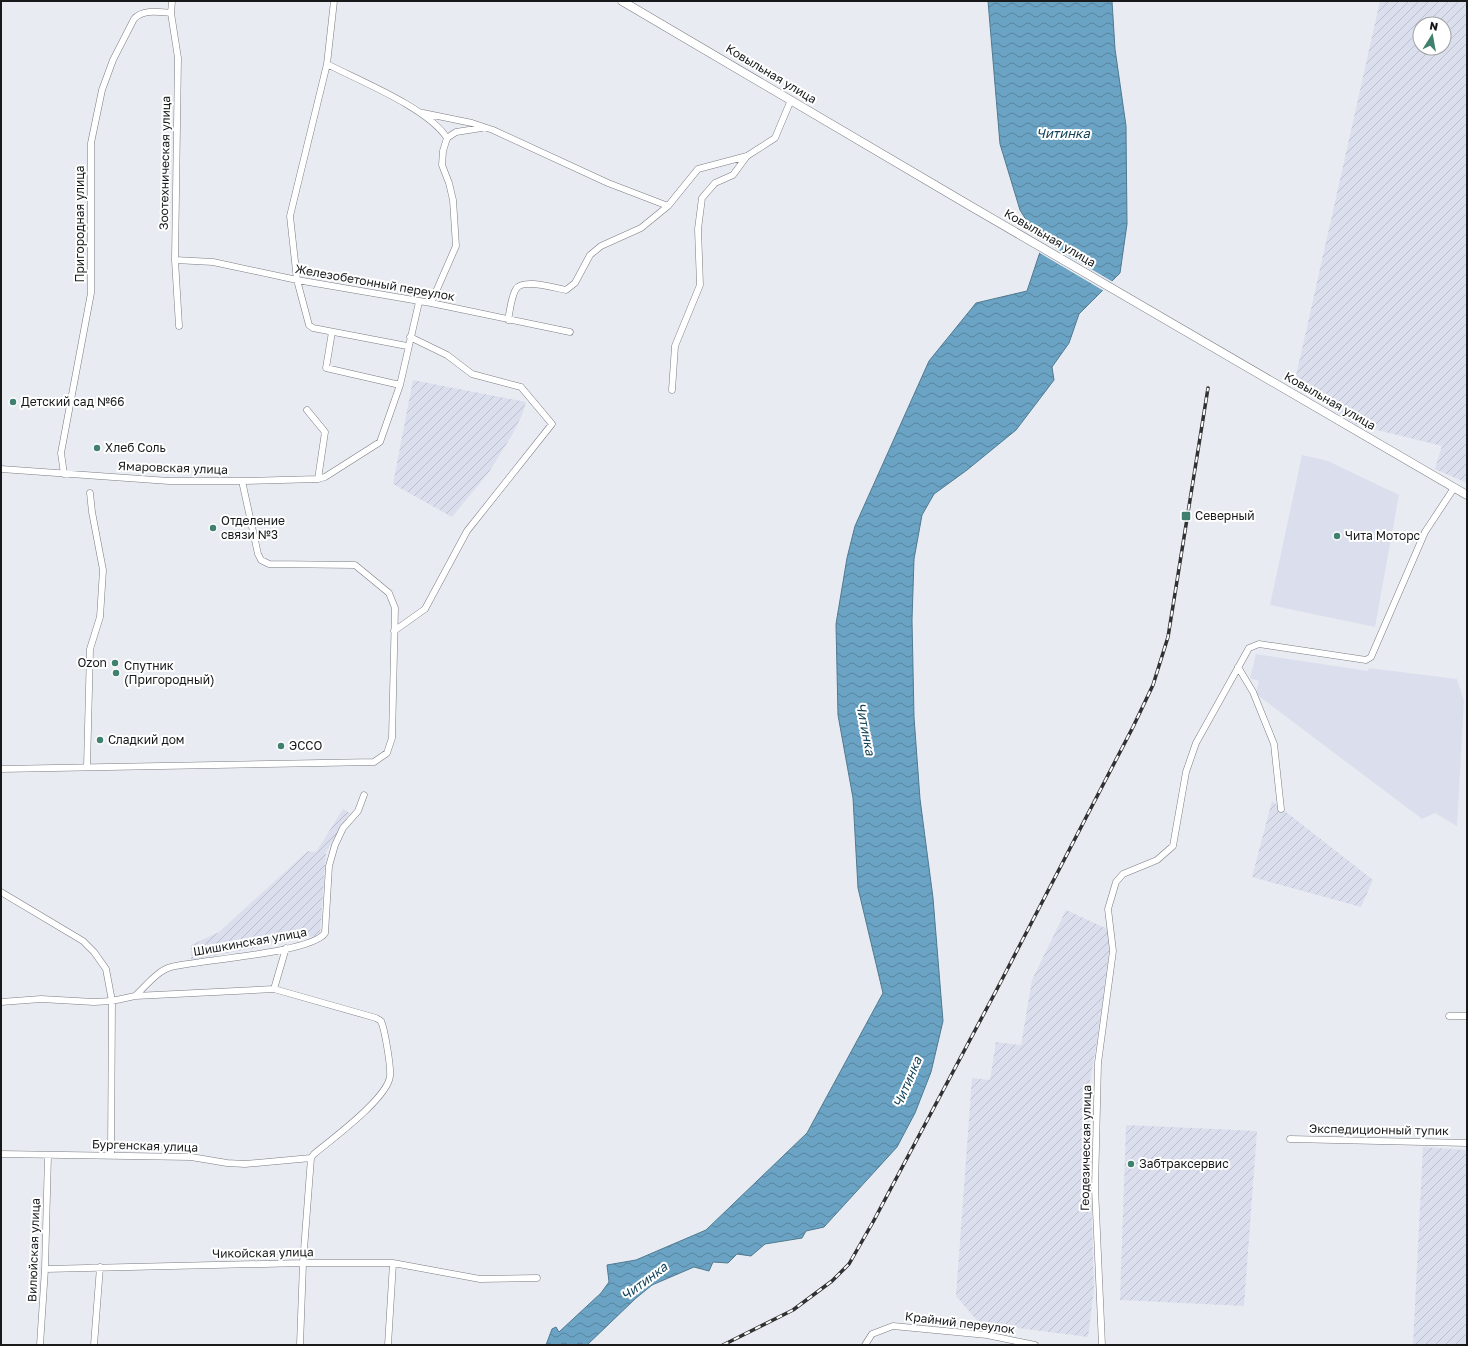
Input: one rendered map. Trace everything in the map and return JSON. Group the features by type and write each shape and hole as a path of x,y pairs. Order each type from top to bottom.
{"main road":[{"name":"Ковыльная улица","path":"622,1 1467,495"}],"street":[{"name":"Зоотехническая улица","path":"172,1 171,13 178,58 175,260 180,326"},
{"path":"334,1 327,64 290,216 297,280 309,325 312,328 408,346"},
{"name":"Пригородная улица","path":"64,474 61,453 91,293 91,143 102,90 113,60 134,18 138,14 155,12 171,13"},
{"path":"327,64 421,112 486,128 608,183 668,206"},
{"path":"508,320 516,289 520,285 527,283 566,290 575,282 590,255 601,246 641,228 668,206 698,169 747,156 775,138 791,100"},
{"path":"421,112 443,132 447,138"},
{"path":"431,303 456,246 453,200 449,183 442,165 443,151 447,138 456,132 486,128"},
{"path":"672,390 675,346 700,285 698,230 702,198 715,183 733,175 747,156"},
{"name":"Железобетонный переулок","path":"175,260 213,262 297,280 431,303 570,332"},
{"path":"242,481 318,480 380,442 400,385 419,302"},
{"path":"332,332 326,368 400,385"},
{"path":"1,770 374,762 388,753 392,738 394,631 425,609 467,531 552,424 521,388 472,374 447,355 410,337"},
{"path":"307,410 325,432 318,480"},
{"name":"Ямаровская улица","path":"1,469 169,481 242,481 258,554 261,560 269,564 355,565 390,593 395,608 394,631"},
{"name":"Геодезическая улица","path":"1102,1345 1095,1188 1098,1063 1113,951 1108,909 1116,882 1123,874 1157,860 1173,846 1186,772 1196,743 1250,648 1258,644 1366,660 1371,657 1425,532 1454,488"},
{"path":"88,767 90,649 100,617 103,570 90,493"},
{"path":"1238,667 1253,692 1274,744 1281,809"},
{"name":"Шишкинская улица","path":"135,996 169,967 286,948 317,940 325,933 329,866 335,846 343,828 358,811 364,795"},
{"path":"1,892 83,941 94,952 106,969 112,1001 111,1154"},
{"path":"274,989 286,948"},
{"name":"Шишкинская улица","path":"1,1002 41,999 94,1002 112,1001 135,996 274,989 376,1018 381,1022 391,1075 386,1087 359,1117 311,1158"},
{"path":"1449,1016 1467,1016"},
{"name":"Экспедиционный тупик","path":"1290,1139 1467,1143"},
{"name":"Бургенская улица","path":"1,1154 111,1154 191,1157 226,1163 244,1164 311,1158"},
{"name":"Вилюйская улица","path":"40,1345 45,1269 48,1155"},
{"path":"300,1345 302,1263 311,1158"},
{"name":"Чикойская улица","path":"45,1269 302,1263 393,1263 480,1279 537,1278"},
{"path":"388,1345 393,1263"},
{"path":"94,1345 100,1268"},
{"name":"Крайний переулок","path":"865,1345 872,1334 893,1326 987,1335 1035,1345"}],"shaded area":[{"path":"1380,1 1467,1 1467,483 1435,469 1442,446 1357,425 1294,385"},
{"path":"413,380 526,402 522,415 512,435 489,472 452,517 393,484"},
{"path":"1302,455 1328,461 1399,495 1375,627 1270,605"},
{"path":"1256,654 1368,671 1369,668 1457,679 1464,701 1457,826 1435,813 1422,819 1256,694 1259,681 1250,678"},
{"path":"1272,801 1373,880 1361,907 1252,877"},
{"path":"343,809 350,813 326,852 320,935 191,960 191,945 219,932 308,851 316,852"},
{"path":"1066,910 1112,931 1097,1041 1088,1093 1094,1290 1088,1337 979,1323 956,1296 972,1078 990,1080 996,1042 1021,1045 1032,980"},
{"path":"1126,1125 1257,1131 1244,1306 1120,1300"},
{"path":"1423,1147 1467,1150 1467,1345 1413,1345"}],"water":[{"name":"Читинка","path":"988,1 1112,1 1115,49 1126,126 1127,224 1120,273 1079,314 1069,343 1052,367 1054,380 1016,430 967,470 934,494 922,515 914,559 912,620 914,717 920,799 933,898 943,1021 931,1072 915,1113 897,1147 824,1227 806,1231 802,1238 765,1244 751,1256 737,1254 728,1263 713,1262 709,1271 694,1267 652,1285 635,1299 587,1345 546,1345 552,1329 556,1327 559,1332 601,1293 609,1282 607,1265 636,1260 706,1230 807,1133 883,993 858,888 853,798 838,715 836,624 847,558 855,526 929,361 976,303 1027,291 1042,246 1020,210 1000,144"}],"pier":[{"path":"1032,234 1113,282 1104,291 1038,252 1040,246"}],"railway":[{"path":"723,1345 793,1310 832,1281 849,1264 873,1222 996,991 1133,727 1153,685 1168,637 1208,388"}],"place":[{"name":"Детский сад №66","path":"13,402"},
{"name":"Хлеб Соль","path":"97,448"},
{"name":"Северный","path":"1186,516"},
{"name":"Отделение связи №3","path":"213,528"},
{"name":"Чита Моторс","path":"1337,536"},
{"name":"Ozon","path":"115,663"},
{"name":"Спутник (Пригородный)","path":"116,673"},
{"name":"Сладкий дом","path":"100,740"},
{"name":"ЭССО","path":"281,746"},
{"name":"Забтраксервис","path":"1131,1164"}]}
